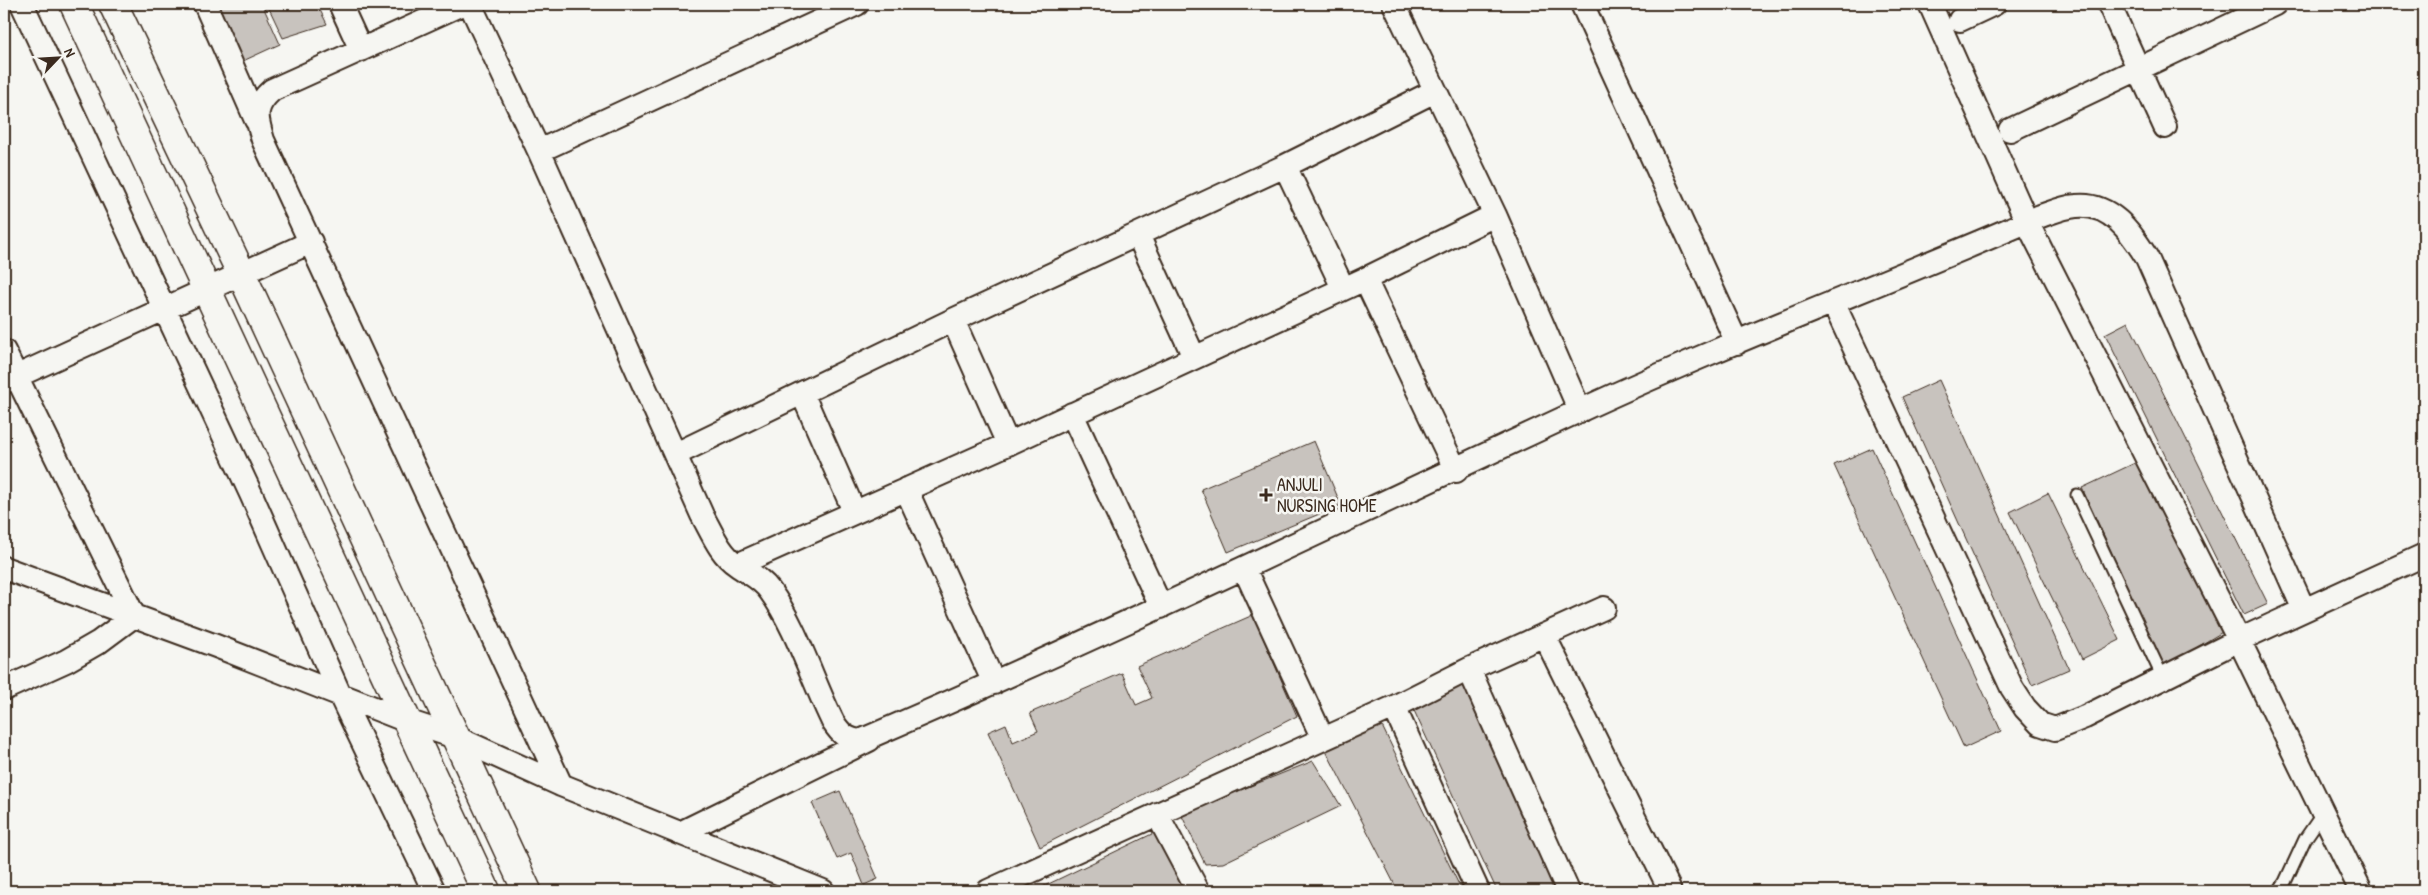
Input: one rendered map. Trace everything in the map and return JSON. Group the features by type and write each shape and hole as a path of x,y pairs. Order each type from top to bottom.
{"street":[{"path":"22,4 251,494 340,695 434,891"},
{"path":"74,4 486,891"},
{"path":"113,4 241,273 527,891"},
{"path":"205,4 263,140 561,785"},
{"path":"340,4 361,50"},
{"path":"256,120 258,108 272,90 462,4"},
{"path":"470,4 713,535 725,555 737,565 758,577 770,590 783,612 832,722 841,735 860,741 903,723 1161,607 1580,411 1833,302 2027,222 2076,206 2102,208 2119,221 2135,239 2147,258 2304,610"},
{"path":"538,151 857,4"},
{"path":"1394,4 1495,215 1580,411"},
{"path":"1582,4 1737,343"},
{"path":"1930,4 2027,222 2238,640 2361,891"},
{"path":"1960,20 1994,4"},
{"path":"2109,4 2165,127"},
{"path":"2010,130 2274,4"},
{"path":"676,454 954,320 1285,166 1435,91"},
{"path":"1285,166 1343,288"},
{"path":"737,565 854,511 1008,444 1365,279 1495,215"},
{"path":"1138,235 1194,357"},
{"path":"10,379 311,242"},
{"path":"1365,279 1456,470"},
{"path":"1833,302 2012,688 2025,708 2040,724 2055,729 2086,717 2238,640 2424,555"},
{"path":"954,320 1008,444"},
{"path":"4,351 10,379 134,616"},
{"path":"802,393 854,511"},
{"path":"1072,414 1161,607"},
{"path":"906,489 994,683"},
{"path":"4,568 456,738 561,785 823,891"},
{"path":"1244,568 1323,739"},
{"path":"988,891 1323,739 1469,669 1604,608"},
{"path":"4,689 66,661 99,642 134,616"},
{"path":"1544,635 1669,888"},
{"path":"1469,669 1568,891"},
{"path":"1394,706 1478,891"},
{"path":"680,833 903,723"},
{"path":"1157,814 1198,891"}],"lane":[{"path":"2077,495 2163,678"},
{"path":"2279,891 2309,832 2323,813"}],"building":[{"path":"217,4 262,4 280,44 243,61"},
{"path":"267,4 317,4 327,24 283,38"},
{"path":"2128,322 2268,604 2244,615 2105,334"},
{"path":"1939,380 2069,669 2032,685 1902,397"},
{"path":"1314,441 1341,505 1228,552 1201,489"},
{"path":"1872,448 2001,731 1964,748 1834,465"},
{"path":"2137,462 2224,631 2164,667 2082,488"},
{"path":"2048,493 2120,640 2082,659 2010,512"},
{"path":"1253,615 1297,716 1040,847 988,732 1006,724 1013,742 1038,731 1030,713 1122,673 1136,705 1152,698 1137,666"},
{"path":"1465,678 1560,891 1497,891 1411,704"},
{"path":"1380,722 1462,891 1398,891 1324,747"},
{"path":"1313,761 1341,806 1223,863 1205,864 1181,814"},
{"path":"840,791 878,879 864,885 851,853 837,859 812,803"},
{"path":"1156,832 1188,891 1034,891"}],"place":[{"name":"ANJULI NURSING HOME","path":"1266,495"}]}
